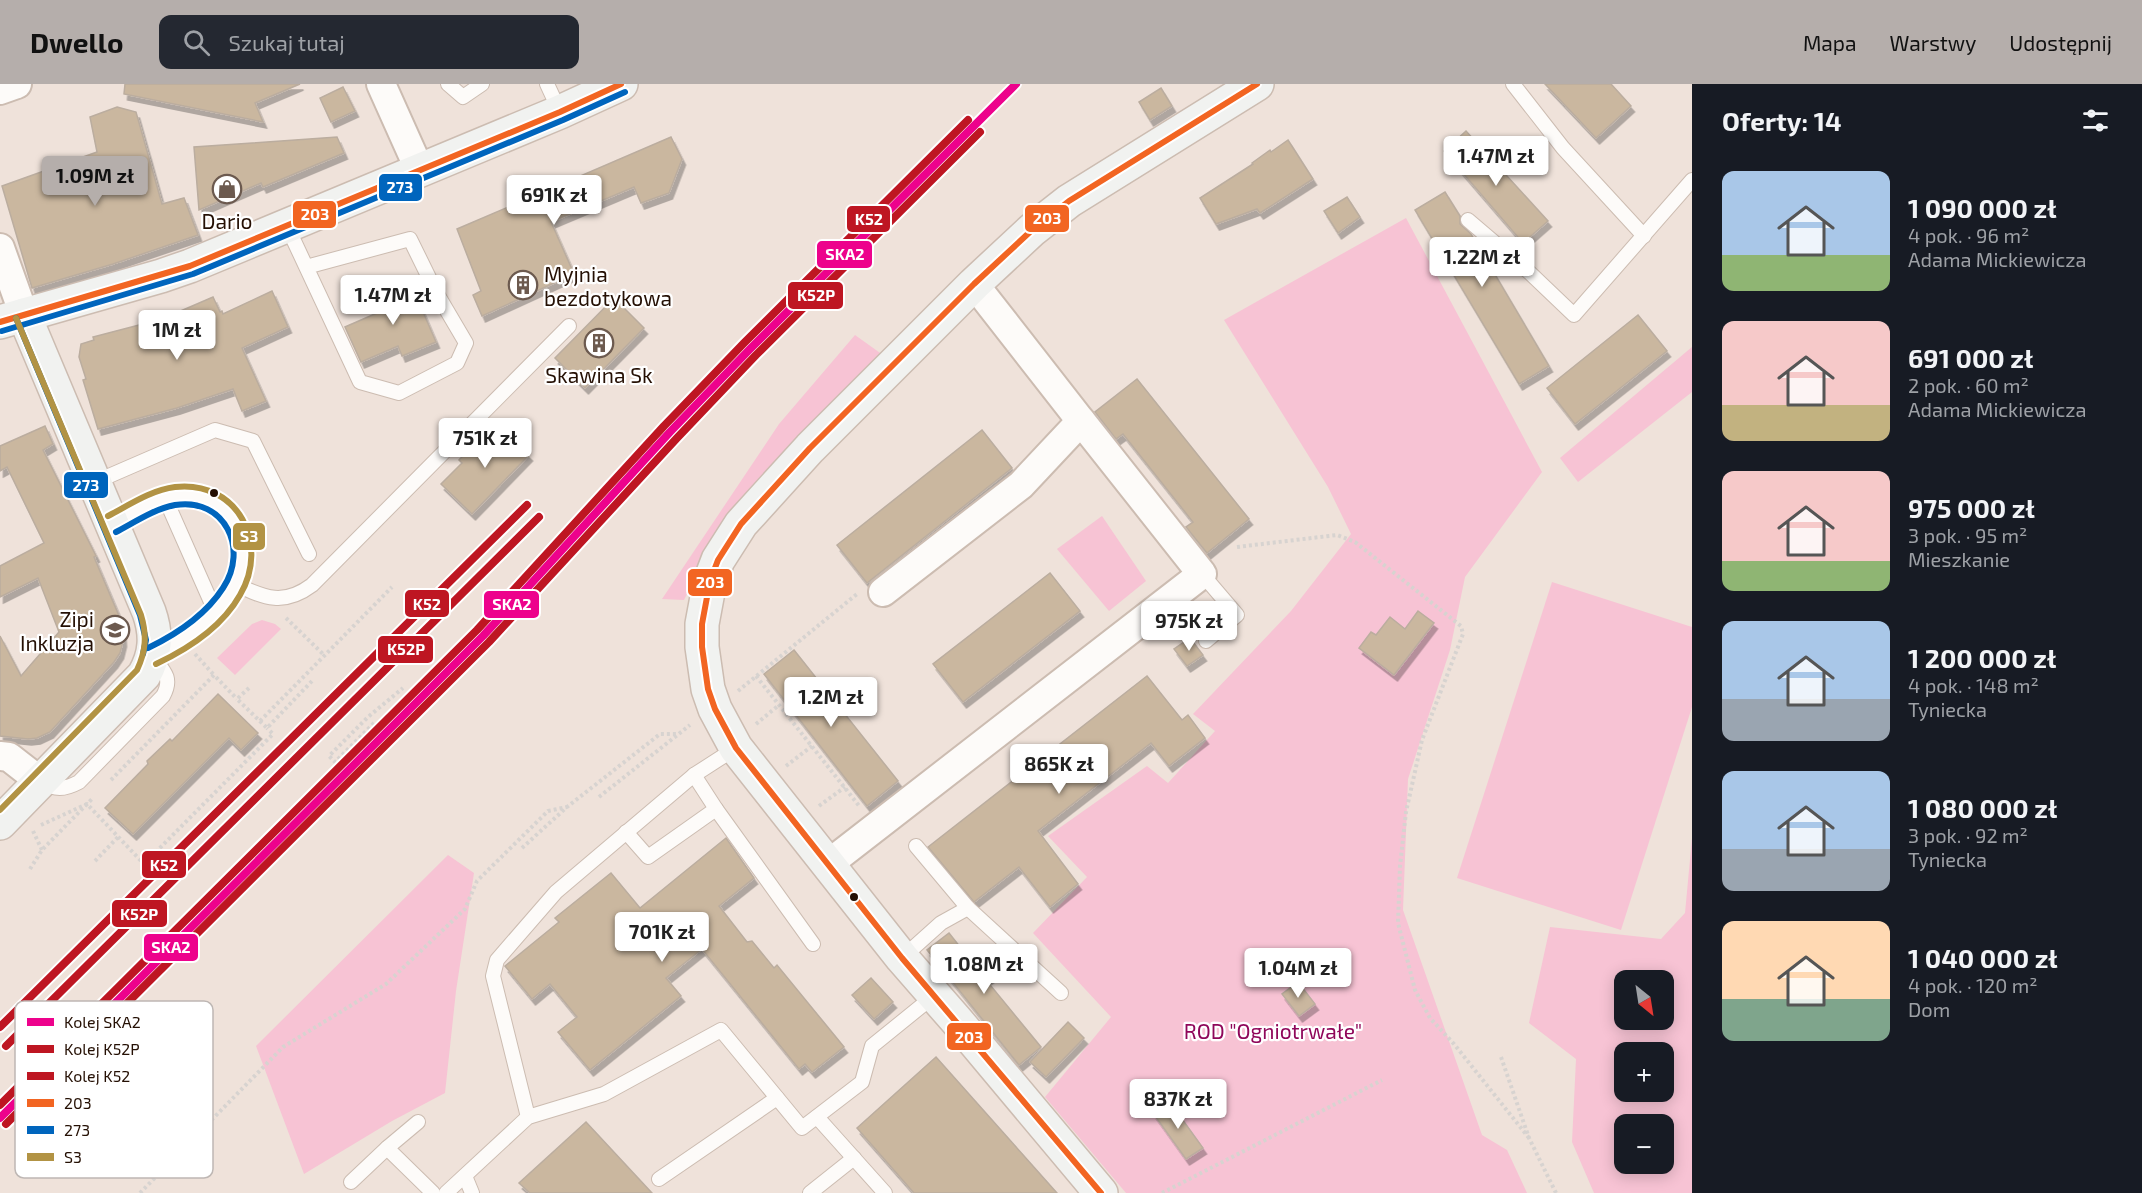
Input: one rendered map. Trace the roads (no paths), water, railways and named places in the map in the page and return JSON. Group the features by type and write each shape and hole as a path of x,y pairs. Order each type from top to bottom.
{"street":[{"path":"0,90 17,84"},
{"path":"381,84 420,171"},
{"path":"12,319 161,276 420,171 554,98 621,84"},
{"path":"1101,1193 902,958 736,748 715,709 704,671 702,624 710,581 727,543 741,524 810,448 974,284 1032,230 1069,201 1257,84"},
{"path":"0,248 12,319 95,482 150,612 155,640 152,656 144,675 0,823"},
{"path":"828,865 1202,574 974,284"},
{"path":"883,592 1021,485 1081,421"},
{"path":"0,756 9,757 41,782"}],"lane":[{"path":"448,84 463,97 482,84"},
{"path":"1513,84 1563,148 1644,236"},
{"path":"1468,220 1530,273 1574,315 1692,180"},
{"path":"287,226 306,267 360,382 399,393 457,363 466,343 436,292 410,239 306,267"},
{"path":"237,585 272,599 295,595 312,585 569,326"},
{"path":"95,482 215,430 253,441 309,554"},
{"path":"112,524 165,498 176,495 198,495 209,499 230,514 240,532 244,549 243,567 232,593 182,640 152,656"},
{"path":"165,498 214,611"},
{"path":"1202,574 1237,615 1206,641"},
{"path":"528,1117 493,976 497,960 556,892 694,775 736,748"},
{"path":"694,775 813,944"},
{"path":"626,832 648,857 716,809"},
{"path":"916,846 968,909 1061,993"},
{"path":"902,958 941,923 968,909"},
{"path":"446,1193 528,1117 604,1094 721,1030 802,1128 862,1082 872,1046 935,995"},
{"path":"659,1179 777,1098"},
{"path":"817,1116 885,1193"},
{"path":"351,1182 418,1122"},
{"path":"387,1148 433,1193"},
{"path":"810,1193 854,1158"},
{"path":"465,1176 472,1193"}],"rail line":[{"name":"SKA2","path":"117,1001 483,636 670,432 750,349 1016,84"},
{"name":"K52","path":"104,1001 477,630 664,426 968,120"},
{"name":"K52P","path":"129,1001 489,642 756,355 980,132"},
{"name":"K52","path":"26,1001 527,505"},
{"name":"K52P","path":"51,1001 539,517"},
{"name":"K52","path":"0,1027 15,1012"},
{"name":"K52P","path":"6,1046 15,1037"},
{"name":"K52","path":"0,1105 15,1090"},
{"name":"SKA2","path":"0,1118 15,1103"},
{"name":"K52P","path":"6,1124 15,1115"}],"place":[{"name":"Dario","path":"227,189"},
{"name":"Myjnia bezdotykowa","path":"523,285"},
{"name":"Skawina Sk","path":"599,343"},
{"name":"Zipi Inkluzja","path":"115,630"}],"park label":[{"name":"ROD \"Ogniotrwałe\"","path":"1273,1030"}]}
